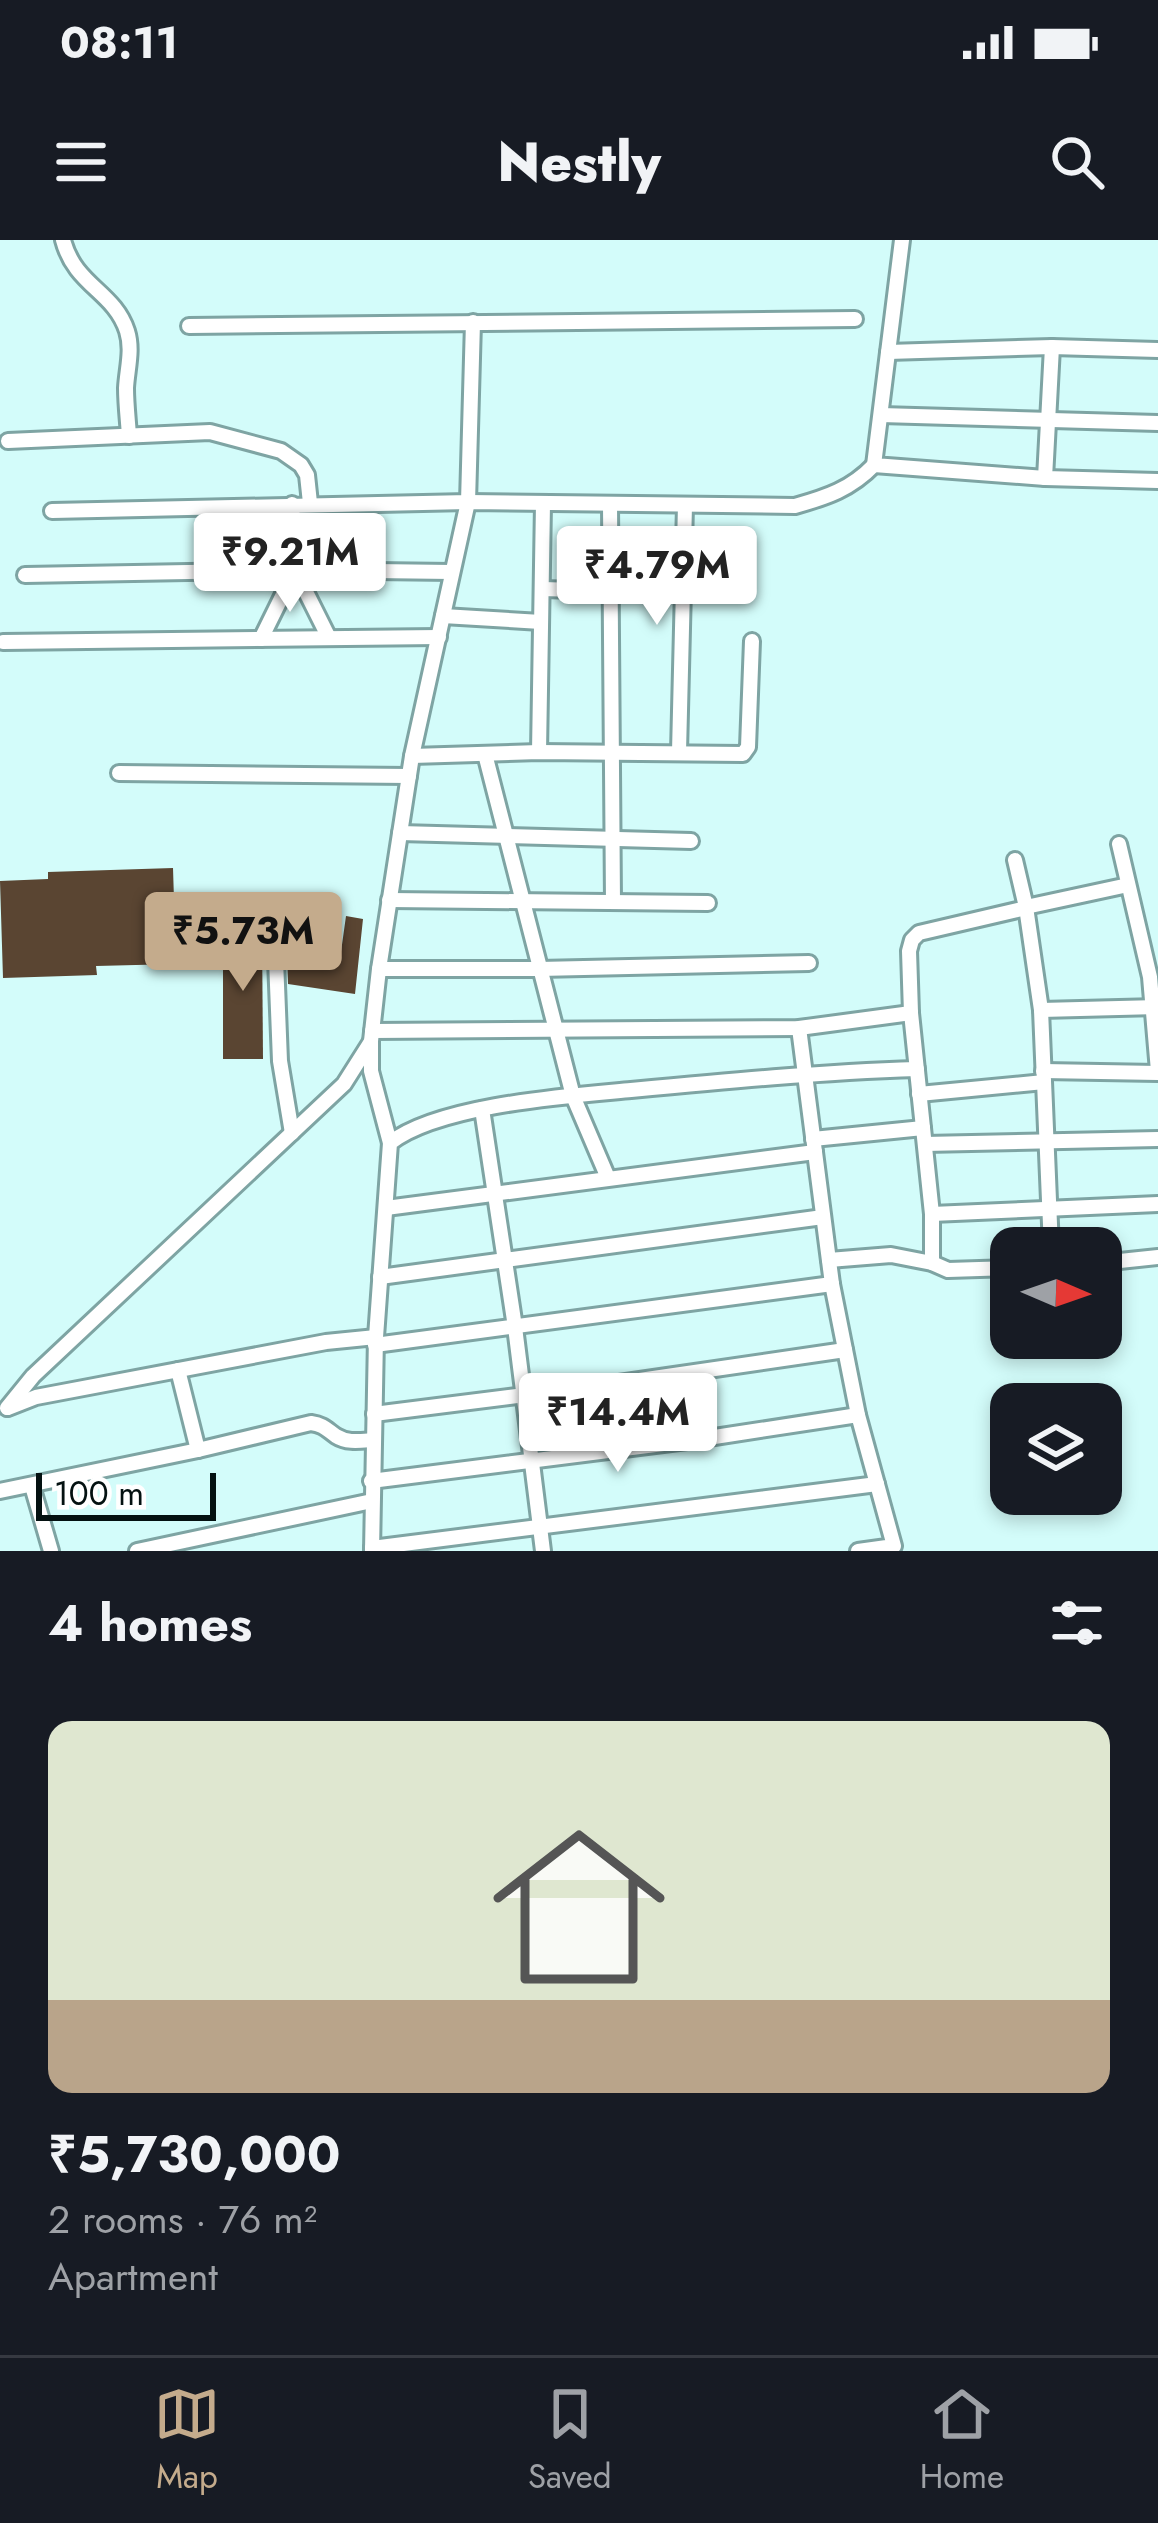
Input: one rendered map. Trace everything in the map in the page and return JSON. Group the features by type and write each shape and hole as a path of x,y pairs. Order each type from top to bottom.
{"street":[{"path":"63,240 68,261 104,296 127,329 129,436"},
{"path":"52,511 310,503 795,506 844,490 874,465 902,240"},
{"path":"189,326 855,320"},
{"path":"473,322 468,502 412,756 371,1036 371,1072 389,1143 376,1341 372,1550 877,1484"},
{"path":"889,352 1052,347 1158,350"},
{"path":"1045,478 1052,347"},
{"path":"881,415 1158,423"},
{"path":"8,441 210,433 281,451 301,465 310,503"},
{"path":"874,465 1158,481"},
{"path":"539,752 543,503"},
{"path":"292,504 295,569 329,638"},
{"path":"610,504 613,902"},
{"path":"680,752 685,505"},
{"path":"25,574 295,569 452,572"},
{"path":"261,639 295,569"},
{"path":"542,589 683,593"},
{"path":"443,616 541,622"},
{"path":"3,642 439,637"},
{"path":"412,756 743,754 748,747 752,641"},
{"path":"484,754 573,1096 608,1178"},
{"path":"119,772 409,776"},
{"path":"400,833 691,841"},
{"path":"920,1094 1044,1076 1158,1072 1154,972 1118,844"},
{"path":"1015,860 1041,1010 1049,1227"},
{"path":"932,1263 932,1214 911,1013 912,940 919,933 1128,885"},
{"path":"389,901 709,902"},
{"path":"275,934 280,1061 292,1133"},
{"path":"380,969 809,962"},
{"path":"1041,1010 1155,1007"},
{"path":"371,1036 799,1028 911,1013"},
{"path":"799,1028 832,1284 858,1415 894,1546 858,1551"},
{"path":"3,1412 33,1376 344,1084 371,1036"},
{"path":"389,1143 405,1131 482,1108 805,1073 917,1069"},
{"path":"482,1108 543,1551"},
{"path":"386,1208 814,1145 924,1136 1046,1142 1158,1138"},
{"path":"932,1214 1158,1204"},
{"path":"380,1277 823,1217"},
{"path":"829,1260 891,1255 948,1270 990,1269"},
{"path":"1122,1261 1158,1257"},
{"path":"3,1412 36,1397 326,1342 515,1327 832,1284"},
{"path":"374,1414 845,1350"},
{"path":"178,1370 198,1450"},
{"path":"371,1481 858,1415"},
{"path":"0,1491 311,1423 323,1425 338,1438 373,1440"},
{"path":"32,1486 51,1551"},
{"path":"137,1551 372,1502"}],"building":[{"path":"173,868 176,964 96,966 97,975 3,978 0,881 48,879 48,872"},
{"path":"346,916 363,919 355,994 288,984 287,952 340,959"},
{"path":"223,929 262,929 263,1059 223,1059"}]}
